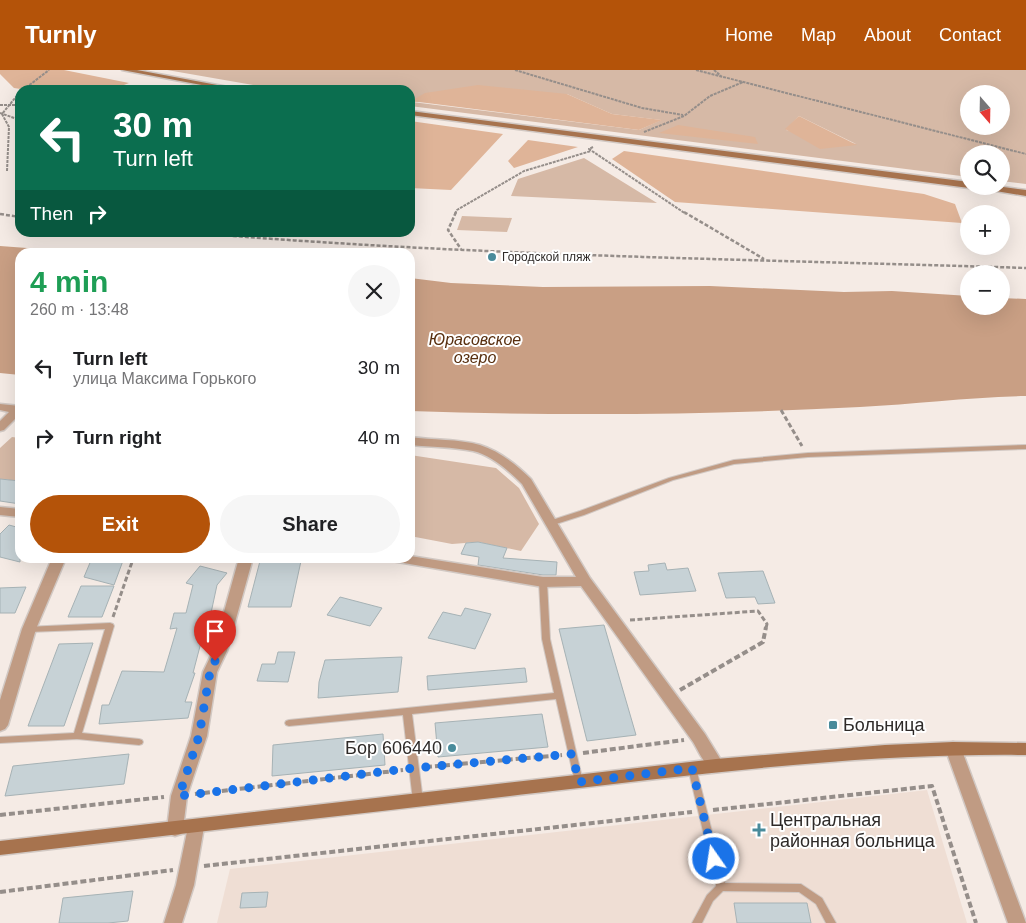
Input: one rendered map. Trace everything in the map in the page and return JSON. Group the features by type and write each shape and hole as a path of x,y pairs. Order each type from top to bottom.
{"main road":[{"path":"125,70 211,85"},
{"path":"415,114 960,184"},
{"path":"1010,191 1026,193"},
{"path":"0,848 196,827 716,765 859,752 953,748 1026,749"}],"street":[{"path":"0,407 15,409"},
{"path":"0,428 15,413"},
{"path":"415,441 477,448 494,456 517,472 527,482 585,581 699,738 716,765"},
{"path":"0,511 15,513"},
{"path":"415,561 544,582 585,581"},
{"path":"0,725 29,629 57,563"},
{"path":"175,829 179,796 199,736 210,672 222,643 245,563"},
{"path":"953,748 1017,923"},
{"path":"173,923 188,868 196,827"}],"lane":[{"path":"551,523 705,469 734,462 808,455 1026,447"},
{"path":"544,582 546,639 579,782"},
{"path":"29,629 110,626 77,736"},
{"path":"289,722 559,696"},
{"path":"408,711 418,801"},
{"path":"0,740 77,736 139,742"},
{"path":"692,768 720,887"},
{"path":"697,923 710,898 720,887 801,888 819,901 831,923"}],"path":[{"path":"29,85 49,70"},
{"path":"514,70 642,108 684,116"},
{"path":"696,70 1026,154"},
{"path":"714,70 723,77"},
{"path":"624,140 684,116 710,96 743,82"},
{"path":"1,114 15,97"},
{"path":"0,105 15,105"},
{"path":"1,114 15,118"},
{"path":"1,114 9,127 7,171"},
{"path":"594,146 589,149 673,206 722,237 764,259"},
{"path":"461,249 448,230 458,210 524,170 592,151"},
{"path":"0,214 15,216"},
{"path":"243,237 300,242 568,254 1026,268"},
{"path":"781,410 808,455"},
{"path":"110,626 118,597 132,563"},
{"path":"617,624 641,618 758,611 767,624 763,642 669,696"},
{"path":"0,815 414,768 572,754 699,738"},
{"path":"0,892 188,868 932,786 976,923"}],"shaded area":[{"path":"0,70 64,70 129,83 124,85 15,85 15,88 0,74"},
{"path":"167,70 1026,70 1026,184 1010,182 1010,145 960,145 960,176 415,107 415,102 639,130 661,120 612,114 567,94 415,102 415,85 253,85","holes":["799,116 856,144 786,130"]},
{"path":"478,85 567,94 612,114 662,120 639,130 415,102 415,99 425,93"},
{"path":"799,116 857,145 820,149 785,129"},
{"path":"415,122 503,134 451,190 415,188"},
{"path":"678,125 755,137 758,144 659,133"},
{"path":"528,140 578,147 514,168 508,161"},
{"path":"624,151 924,194 955,204 960,223 675,202 612,159"},
{"path":"584,158 657,203 511,196 518,179"},
{"path":"462,216 512,218 507,232 457,230"},
{"path":"12,437 15,437 15,480 0,479 0,448"},
{"path":"415,456 496,468 519,488 539,524 521,551 478,542 452,544 415,537"},
{"name":"Центральная районная больница","path":"927,790 967,923 217,923 230,869"}],"water":[{"path":"0,246 27,248 15,248 15,374 0,373"},
{"name":"Юрасовское озеро","path":"415,279 451,283 543,287 710,286 844,292 892,291 960,295 960,315 1010,315 1010,298 1026,299 1026,396 804,410 579,414 415,411"}],"building":[{"path":"0,479 15,480 15,503 0,501"},
{"path":"9,525 15,527 15,561 0,557 0,534"},
{"path":"478,542 507,548 503,558 557,562 556,575 543,575 478,565 479,557 461,554 466,543"},
{"path":"90,563 122,563 114,585 84,577"},
{"path":"259,563 301,563 291,607 248,607"},
{"path":"665,563 667,570 688,568 696,591 640,595 634,572 649,571 648,565"},
{"path":"200,566 227,573 217,585 208,627 205,627 193,673 195,673 185,702 192,702 188,718 99,724 102,705 109,705 122,671 164,672 177,628 170,629 174,613 186,613 193,585 186,583"},
{"path":"763,571 775,603 758,604 755,597 726,598 718,573"},
{"path":"81,586 114,586 102,617 68,617"},
{"path":"26,587 15,613 0,613 0,588"},
{"path":"340,597 382,608 370,626 327,615"},
{"path":"465,608 491,614 475,649 428,638 443,612 461,616"},
{"path":"604,625 636,735 587,741 559,629"},
{"path":"93,643 64,726 28,726 59,644"},
{"path":"278,652 295,652 288,682 257,681 262,664 275,664"},
{"path":"402,657 398,692 318,698 319,682 325,660"},
{"path":"525,668 527,682 428,690 427,676"},
{"path":"542,714 548,747 438,757 435,723"},
{"path":"383,734 385,765 272,776 273,745"},
{"path":"129,754 124,784 5,796 13,766"},
{"path":"133,891 128,921 59,923 63,898"},
{"path":"268,892 266,907 240,908 242,893"},
{"path":"734,903 807,903 811,923 737,923"}],"place":[{"name":"Городской пляж","path":"492,257"},
{"name":"Больница","path":"833,725"},
{"name":"Бор 606440","path":"452,748"},
{"name":"Центральная районная больница","path":"759,830"}],"route":[{"path":"215,661 210,672 199,736 179,796 414,768 572,754 579,782 692,768 714,859"}]}
